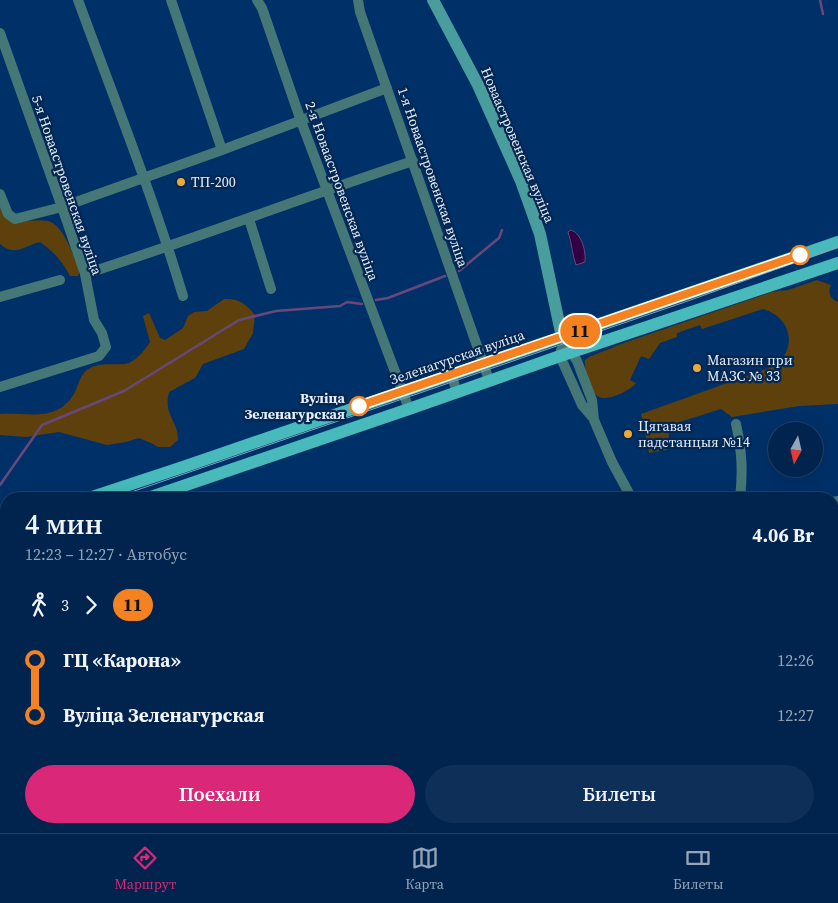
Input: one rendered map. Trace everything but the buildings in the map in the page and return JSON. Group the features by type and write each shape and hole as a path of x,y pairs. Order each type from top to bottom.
{"main road":[{"name":"Новаастровенская вуліца","path":"434,0 478,85 521,181 540,234 562,338"},
{"name":"Зеленагурская вуліца","path":"107,492 838,242"},
{"path":"166,492 489,380 838,263"}],"street":[{"path":"78,0 169,247 183,296"},
{"path":"171,0 222,150"},
{"name":"2-я Новаастровенская вуліца","path":"256,0 262,8 301,121 409,409"},
{"name":"1-я Новаастровенская вуліца","path":"358,0 360,12 414,161 489,380"},
{"name":"5-я Новаастровенская вуліца","path":"0,33 85,274 94,320 102,333 106,347 99,356 0,387"},
{"path":"0,194 8,214 15,219 62,207 387,88"},
{"path":"85,274 169,247 414,161"},
{"path":"249,219 271,289"},
{"path":"0,297 60,280"},
{"path":"562,338 582,405 594,420 612,462 628,492"},
{"path":"451,374 457,392"},
{"path":"736,424 741,448 741,492"},
{"path":"183,467 190,484"}],"shaded area":[{"path":"0,208 11,221 44,220 59,228 80,270 78,276 70,276 57,257 40,242 15,250 5,248 0,244"},
{"path":"571,230 581,239 585,253 585,262 576,265 568,232"},
{"path":"817,280 831,285 830,295 838,302 838,404 799,406 732,417 721,409 670,425 667,450 649,453 641,414 772,367 781,360 789,344 786,327 773,313 763,309 702,329 700,325 677,333 677,337 660,343 649,359 641,356 630,380 636,383 631,388 608,398 599,397 593,391 585,365 585,360 589,357 621,344 772,292 788,290"},
{"path":"224,299 238,301 252,311 255,315 253,333 244,349 203,364 195,378 169,392 168,407 176,427 178,440 170,447 158,447 139,438 107,445 59,432 26,437 0,435 0,414 50,413 67,403 74,394 82,376 90,368 100,365 127,363 137,358 150,342 143,316 149,313 160,338 165,340 183,328 188,316 194,312 207,311"}],"waterway":[{"path":"820,0 823,14"},
{"path":"459,271 499,238 502,230"},
{"path":"376,300 388,298 445,276"},
{"path":"0,485 42,425 124,391 239,320 276,311 340,306 347,302 362,304"}],"tram line":[{"path":"131,492 685,302 838,247"}],"bus line":[{"name":"11","path":"359,406 800,255"}],"place":[{"name":"ТП-200","path":"181,182"},
{"name":"Магазин при МАЗС № 33","path":"697,368"},
{"name":"Вуліца Зеленагурская","path":"359,406"},
{"name":"Цягавая падстанцыя №14","path":"628,434"}]}
